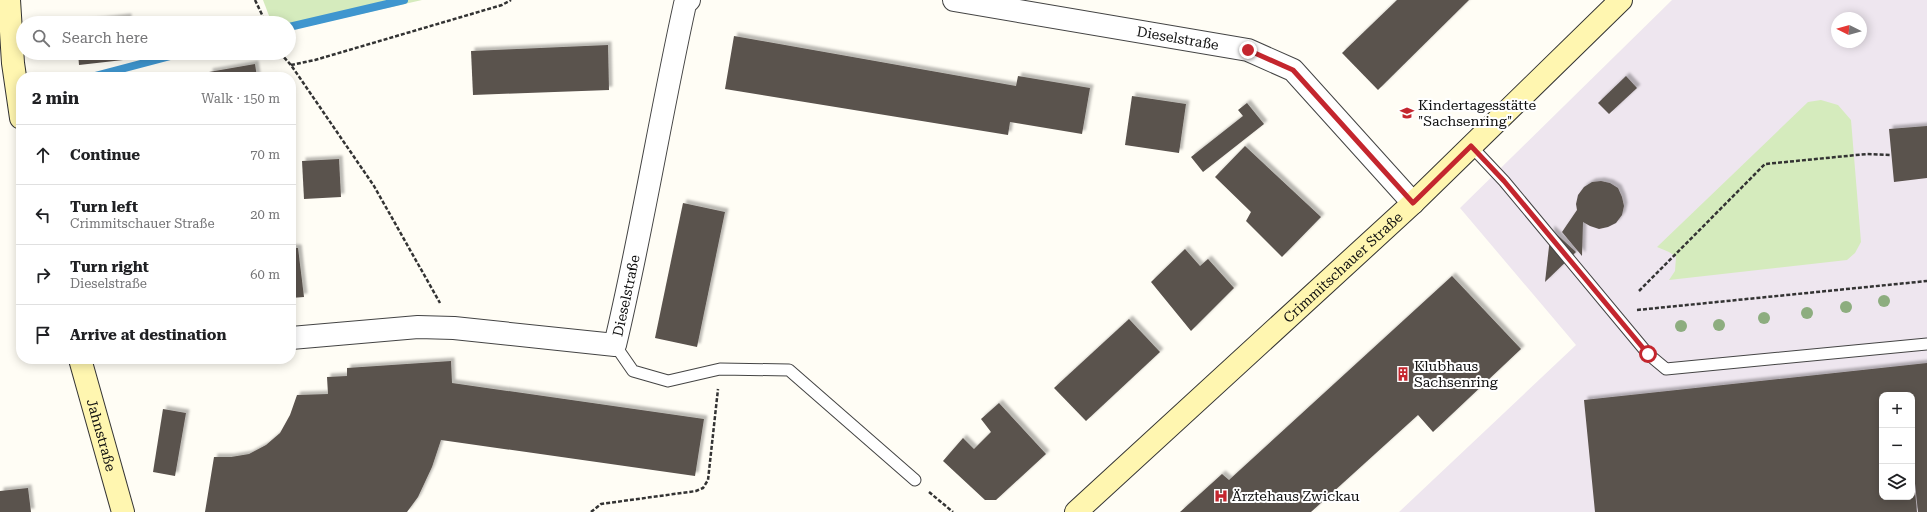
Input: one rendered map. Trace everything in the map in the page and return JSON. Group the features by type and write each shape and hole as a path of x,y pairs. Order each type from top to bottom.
{"main road":[{"path":"9,0 13,63 16,84"},
{"name":"Crimmitschauer Straße","path":"1076,512 1413,203 1621,0"},
{"name":"Jahnstraße","path":"81,364 123,512"}],"street":[{"name":"Dieselstraße","path":"296,338 418,327 454,328 615,345 628,289 672,64 685,4 689,0"},
{"name":"Dieselstraße","path":"954,0 1248,50 1293,70 1413,203"}],"lane":[{"path":"1471,146 1504,181 1648,354 1666,370 1927,344"},
{"path":"615,345 633,371 668,381 720,369 789,370 915,480"}],"path":[{"path":"255,0 263,16"},
{"path":"291,65 315,60 494,7 511,0"},
{"path":"286,60 296,72"},
{"path":"296,72 374,186 432,288"},
{"path":"1639,291 1765,164 1867,154 1891,155"},
{"path":"1613,312 1927,281"},
{"path":"591,512 601,504 696,491 703,488 708,480 720,369"},
{"path":"915,480 953,512"}],"shaded area":[{"path":"1672,0 1927,0 1927,512 1399,512 1576,345 1460,208"}],"green space":[{"path":"263,0 422,0 304,27 296,26 296,16 269,16"},
{"path":"1821,100 1838,105 1851,120 1861,242 1855,253 1847,260 1669,280 1675,271 1676,257 1657,247 1808,102"}],"building":[{"path":"1397,0 1469,0 1378,90 1342,53"},
{"path":"734,36 1016,86 1018,76 1090,88 1082,134 1010,122 1008,135 725,89"},
{"path":"608,45 609,90 473,95 471,51"},
{"path":"79,60 123,60 79,65"},
{"path":"255,64 256,72 209,72"},
{"path":"1626,76 1637,88 1609,114 1598,103"},
{"path":"1132,96 1186,104 1179,153 1125,145"},
{"path":"1247,103 1264,124 1203,172 1191,157 1243,116 1238,110"},
{"path":"1927,126 1927,178 1894,182 1889,129"},
{"path":"1245,146 1321,217 1282,257 1246,221 1251,212 1215,177"},
{"path":"339,159 341,197 304,199 302,161"},
{"path":"1601,181 1610,183 1618,188 1624,206 1622,215 1616,223 1599,229 1583,222 1582,256 1562,232 1577,210 1576,204 1578,195 1584,187 1592,182"},
{"path":"683,203 725,212 697,347 655,338"},
{"path":"1551,229 1576,252 1545,282"},
{"path":"296,248 298,248 304,297 296,298"},
{"path":"1185,249 1200,266 1208,259 1234,288 1191,331 1151,282"},
{"name":"Klubhaus Sachsenring","path":"1452,276 1521,349 1433,432 1418,415 1311,512 1180,512 1222,474 1229,480"},
{"path":"1129,319 1160,352 1086,421 1054,388"},
{"path":"451,361 452,383 704,419 695,476 441,440 432,467 418,497 407,512 205,512 214,457 231,457 249,454 266,445 280,433 290,415 297,395 328,394 327,377 347,376 347,368"},
{"path":"1927,363 1927,512 1918,512 1915,484 1915,392 1879,392 1879,500 1915,500 1915,492 1917,512 1595,512 1584,400"},
{"path":"999,403 1046,454 996,500 985,500 943,461 963,438 974,449 991,432 981,419"},
{"path":"163,409 186,413 175,476 153,472"},
{"path":"28,488 31,512 0,512 0,491"}],"waterway":[{"path":"296,25 404,0"},
{"path":"110,72 155,60"}],"place":[{"name":"Kindertagesstätte \"Sachsenring\"","path":"1407,113"},
{"name":"Klubhaus Sachsenring","path":"1403,374"},
{"name":"Ärztehaus Zwickau","path":"1221,496"}],"route":[{"path":"1248,50 1293,70 1413,203 1471,146 1504,181 1648,354"}]}
